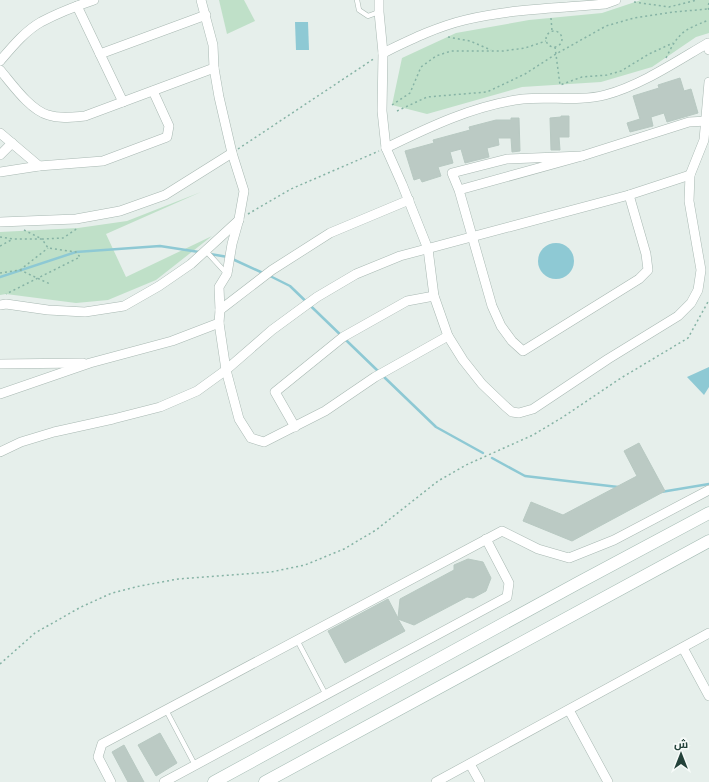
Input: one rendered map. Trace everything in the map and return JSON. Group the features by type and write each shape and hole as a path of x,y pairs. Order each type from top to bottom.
{"main road":[{"path":"214,782 578,582 709,513"},
{"path":"265,782 709,542"}],"street":[{"path":"0,61 16,42 40,23 94,0"},
{"path":"201,0 213,45 214,68 232,153 244,191 227,274 218,287 220,310 218,323 226,370 239,419 251,438 264,442 295,427 325,411 375,377 448,336"},
{"path":"379,0 383,53 382,111 386,148 409,200 428,249 434,296 448,336 463,360 482,384 512,412 519,413 533,409 608,359 678,316 691,302 698,290 702,270 689,201 690,176 704,140 707,121 709,82"},
{"path":"383,53 412,38 465,20 495,14 605,4 616,0"},
{"path":"77,6 123,102"},
{"path":"100,54 206,15"},
{"path":"386,148 417,133 493,104 524,99 586,99 605,95 658,72 709,45"},
{"path":"0,70 34,107 47,115 64,118 85,116 214,68"},
{"path":"0,172 39,166 103,162 167,137 169,126 153,91"},
{"path":"459,190 582,156 689,122 707,121"},
{"path":"0,133 39,166"},
{"path":"0,155 12,143"},
{"path":"0,222 76,219 120,211 165,195 232,153"},
{"path":"582,156 507,159 452,173 459,190 492,306 501,326 512,341 523,351 638,278 648,270 646,254 628,195"},
{"path":"0,452 22,442 54,432 160,407 197,391 226,370 272,330 317,297 356,274 400,256 628,195 690,176"},
{"path":"220,310 272,270 330,233 409,200"},
{"path":"0,305 6,304 48,310 85,312 124,306 159,286 191,264 239,219"},
{"path":"295,427 275,392 343,337 407,301 434,296"},
{"path":"0,394 90,363 172,341 218,323"},
{"path":"0,364 90,363"},
{"path":"111,782 98,757 102,744 502,530 538,549 570,558 614,540 709,490"},
{"path":"164,782 507,597 509,583 486,539"},
{"path":"436,782 709,633"},
{"path":"683,648 709,696"},
{"path":"569,710 608,782"},
{"path":"470,764 480,782"}],"lane":[{"path":"357,0 359,10 368,16 379,12"},
{"path":"205,250 227,274"},
{"path":"297,640 326,695"},
{"path":"166,710 195,765"}],"path":[{"path":"634,2 669,7 697,0"},
{"path":"397,111 427,97 487,92 525,74 556,54 606,26 634,18 673,12 709,10 709,3"},
{"path":"551,18 552,31"},
{"path":"666,58 673,43 687,29 709,20"},
{"path":"546,41 548,34 552,31"},
{"path":"546,41 549,45 554,46 559,44 561,38 557,32 552,31"},
{"path":"448,37 470,41 492,50"},
{"path":"392,105 410,93 421,67 436,56 451,51 525,48 546,41"},
{"path":"554,46 560,85 582,77 607,75 621,70 649,54 673,43"},
{"path":"232,153 383,53"},
{"path":"239,219 291,189 386,148"},
{"path":"0,237 14,239 63,238 78,228"},
{"path":"24,230 42,239 48,248"},
{"path":"0,246 14,239"},
{"path":"0,273 20,270 48,248 76,252 80,257 6,294"},
{"path":"20,270 50,284"},
{"path":"0,664 36,634 80,607 112,593 178,578 271,572 305,565 344,549 376,530 438,481 466,465 533,435 563,417 621,378 688,338 709,300"}],"green space":[{"path":"219,0 244,0 255,21 227,34"},
{"path":"641,0 709,0 709,33 696,37 652,67 601,82 522,87 427,114 392,105 402,58 456,33 529,20 602,13"},
{"path":"201,192 106,234 126,277 212,236 156,280 108,300 76,303 6,294 0,295 0,232 78,228 127,221"}],"water":[{"path":"295,22 308,22 309,50 296,50"},
{"path":"560,243 569,248 573,254 573,268 569,274 560,279 552,279 543,274 539,268 538,257 543,248 549,244"},
{"path":"709,367 709,387 704,395 687,377"}],"building":[{"path":"680,78 684,91 691,89 698,113 667,122 664,113 651,117 653,126 630,132 627,123 640,119 633,96 659,88 658,85"},
{"path":"569,116 569,137 559,137 560,150 551,150 550,118"},
{"path":"511,118 519,118 520,151 512,152 511,138 498,138 499,145 487,148 489,157 465,163 461,149 450,152 453,163 438,167 441,176 422,182 420,178 414,180 405,151 434,143 433,140 470,130 469,127 496,120 511,120"},
{"path":"639,443 665,491 572,541 523,521 531,502 563,515 637,476 624,451"},
{"path":"468,559 483,562 491,578 486,591 473,598 467,597 414,625 398,619 405,631 345,663 328,631 388,599 398,618 400,599 454,570 454,565"},
{"path":"160,733 177,763 156,776 138,745"},
{"path":"124,745 144,782 128,782 112,752"}],"waterway":[{"path":"0,277 76,252 160,246 199,252"},
{"path":"210,254 228,257 263,273"},
{"path":"268,275 290,286 379,372"},
{"path":"383,376 436,427 483,453"},
{"path":"492,458 525,476 618,487"},
{"path":"661,492 709,484"}]}
